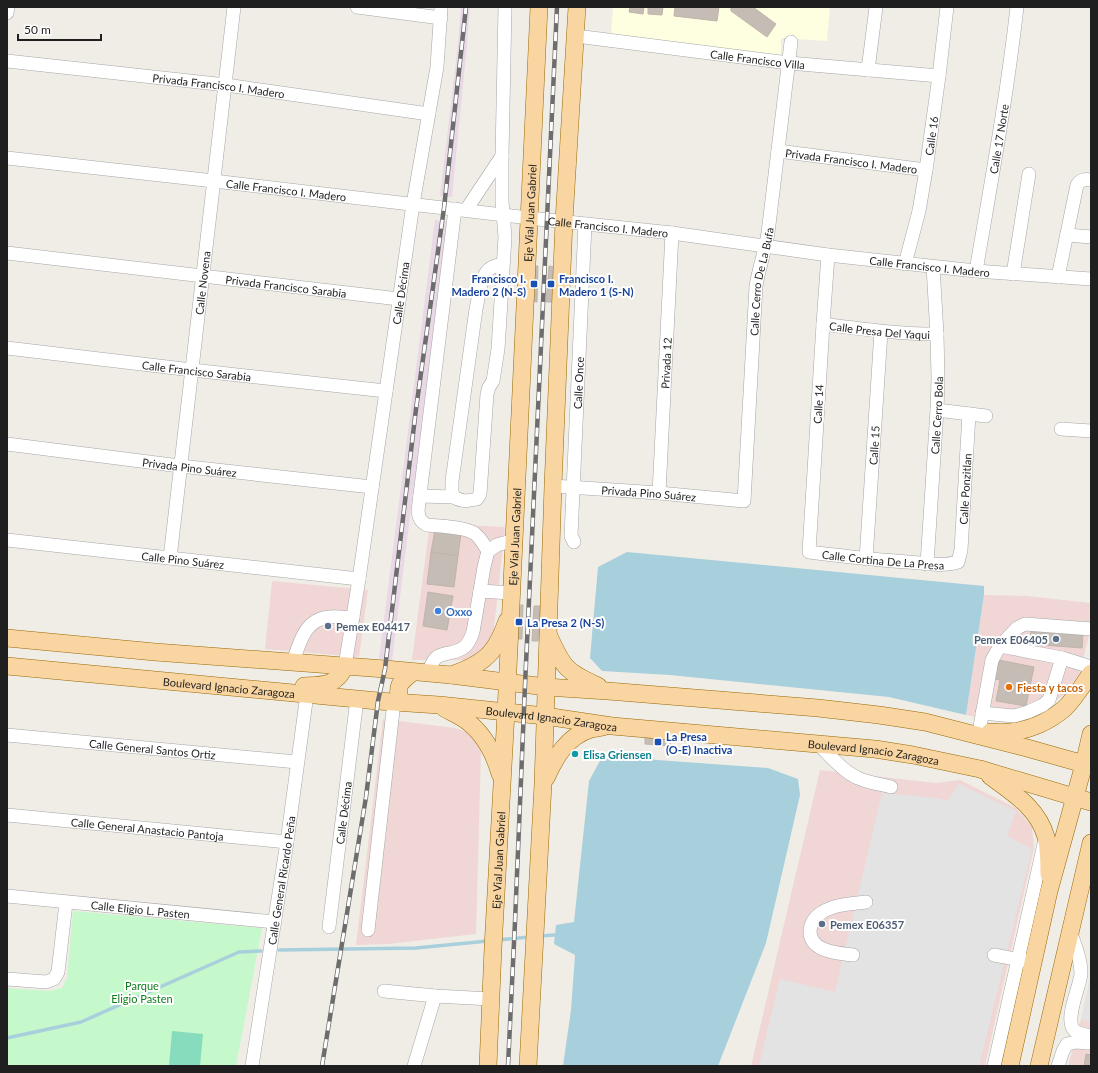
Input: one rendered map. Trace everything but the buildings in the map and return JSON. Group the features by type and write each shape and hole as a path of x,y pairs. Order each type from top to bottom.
{"main road":[{"name":"Eje Vial Juan Gabriel","path":"488,1066 511,614 528,218 539,7"},
{"path":"528,1066 543,784 564,221 577,7"},
{"path":"458,673 483,660 491,652 499,640 511,614"},
{"path":"548,633 555,651 568,670 577,677 608,691"},
{"path":"7,638 155,652 421,673 458,673 507,683 546,687 818,708 879,715 925,722 974,733 1088,765"},
{"name":"Boulevard Ignacio Zaragoza","path":"7,666 357,699 439,705 545,716 612,726 874,749 913,755 980,769 1083,799"},
{"path":"272,690 290,686 317,685 332,682 340,676 345,666"},
{"path":"398,702 398,688 400,683 421,673"},
{"path":"974,733 1009,732 1025,729 1047,711 1065,707 1082,688 1091,673"},
{"path":"439,705 464,720 482,737 491,750 497,763 502,783"},
{"path":"543,784 553,761 562,748 582,732 612,726"},
{"path":"1010,1066 1026,961 1049,891 1083,799 1091,734"},
{"path":"980,769 1028,805 1038,818 1046,837 1049,891"},
{"path":"1039,1066 1070,931 1087,870 1091,843"},
{"path":"1026,961 1059,980"}],"street":[{"path":"7,13 8,7"},
{"name":"Calle Novena","path":"170,558 234,7"},
{"path":"357,7 441,12"},
{"path":"420,496 454,497 461,501 468,501 477,499 480,494 487,394 493,381 498,349 505,237 502,215 502,156 505,7"},
{"path":"868,70 876,7"},
{"name":"Calle 16","path":"905,264 919,211 926,170 947,7"},
{"name":"Calle 17 Norte","path":"976,271 1002,116 1017,7"},
{"name":"Calle Décima","path":"345,666 413,204 437,67 441,12"},
{"name":"Calle Francisco Villa","path":"576,36 789,64 939,76"},
{"name":"Calle Cerro De La Bufa","path":"744,501 756,286 758,273 766,246 791,42"},
{"name":"Privada Francisco I. Madero","path":"7,62 226,85 429,114"},
{"name":"Privada Francisco I. Madero","path":"778,151 926,170"},
{"path":"488,551 480,539 468,530 427,525 422,522 418,511 461,210 502,156"},
{"name":"Calle Francisco I. Madero","path":"7,158 528,218 672,233 828,255 905,264 1013,274 1091,279"},
{"path":"1013,274 1029,174"},
{"path":"1058,277 1077,185 1080,181 1086,179 1091,180"},
{"name":"Calle Once","path":"574,542 571,536 585,224"},
{"name":"Privada 12","path":"659,493 672,233"},
{"path":"1067,234 1091,237"},
{"name":"Privada Francisco Sarabia","path":"7,253 399,299"},
{"name":"Calle 14","path":"809,552 828,255"},
{"path":"454,497 452,492 453,473 472,332 482,282 484,273 491,267 503,264"},
{"name":"Calle Cerro Bola","path":"927,564 938,379 933,267"},
{"name":"Calle Presa Del Yaqui","path":"823,324 881,332 937,334"},
{"name":"Calle 15","path":"866,559 881,332"},
{"name":"Calle Francisco Sarabia","path":"7,348 386,391"},
{"path":"937,410 986,416"},
{"name":"Calle Ponzitlan","path":"958,562 961,550 969,414"},
{"path":"1061,429 1091,431"},
{"name":"Privada Pino Suárez","path":"7,444 180,466 372,487"},
{"name":"Privada Pino Suárez","path":"553,486 659,493 744,501"},
{"name":"Calle Pino Suárez","path":"7,540 359,579"},
{"path":"421,673 437,656 459,651 470,641 488,551 497,545 514,540"},
{"name":"Calle Cortina De La Presa","path":"809,552 927,564 951,564 958,562"},
{"path":"480,591 512,593"},
{"path":"292,662 304,633 310,624 320,619 332,617 353,618"},
{"path":"974,733 982,714 992,660 1000,646 1017,628 1025,624 1091,629"},
{"path":"1000,646 1062,658 1091,667"},
{"path":"458,673 459,651"},
{"path":"982,714 1014,716 1028,712 1047,711 1062,658"},
{"name":"Calle General Ricardo Peña","path":"252,1066 287,842 307,694"},
{"name":"Calle Décima","path":"329,928 357,699"},
{"path":"368,930 398,702"},
{"name":"Calle General Santos Ortiz","path":"7,735 297,762"},
{"path":"817,743 842,768 857,778 864,781 892,786"},
{"name":"Calle General Anastacio Pantoja","path":"7,815 287,842"},
{"path":"994,1066 1026,961 1046,837"},
{"name":"Calle Eligio L. Pasten","path":"7,896 275,922"},
{"path":"7,979 46,982 54,979 58,972 66,902"},
{"path":"853,955 825,950 815,944 811,938 810,928 815,918 820,913 838,906 866,902"},
{"path":"1058,1066 1067,1044 1088,1039 1075,1031 1071,1025 1071,1014 1079,984 1080,970 1079,960 1070,931"},
{"path":"994,955 1026,961"},
{"path":"384,991 491,999"},
{"path":"414,1066 435,996"}],"shaded area":[{"path":"461,7 470,7 452,197 440,196 458,45"},
{"path":"613,7 830,7 827,41 781,38 781,55 611,36"},
{"path":"435,220 449,222 435,317 392,661 379,659"},
{"path":"430,523 505,527 493,637 475,658 468,660 412,660"},
{"path":"272,581 368,590 359,657 265,649"},
{"path":"984,595 1027,596 1091,603 1091,629 1079,674 1065,694 1027,720 1008,722 994,721 966,715"},
{"path":"383,719 455,728 467,732 477,742 481,752 476,934 388,944 356,945"},
{"path":"820,770 936,783 960,780 1016,808 1032,827 1034,848 985,1066 751,1066"},
{"path":"959,784 1016,811 1007,836 1032,849 979,1066 759,1066 780,979 835,992 882,793 936,798 947,801"},
{"path":"1091,976 1091,1066 1068,1066 1081,1019"},
{"path":"1091,976 1091,1023 1081,1019"}],"green space":[{"name":"Parque Eligio Pasten","path":"73,911 262,928 236,1066 7,1066 7,988 48,991 62,988 67,978"},
{"path":"172,1031 203,1034 200,1066 169,1066"}],"water":[{"path":"627,552 984,586 984,595 966,715 889,697 670,675 602,671 590,658 598,567"},
{"path":"624,755 657,760 768,768 798,779 800,795 766,943 718,1066 563,1066 571,1010 575,955 554,944 556,925 574,922 589,781 601,759"}],"waterway":[{"path":"540,936 554,935"},
{"path":"498,940 530,937"},
{"path":"279,950 416,948 488,941"},
{"path":"7,1038 81,1022 239,952 261,951"}],"railway":[{"path":"322,1066 366,797 378,701 385,669 416,409 444,208 466,7"},
{"path":"508,1066 557,7"}],"place":[{"name":"Francisco I. Madero 2 (N-S)","path":"534,284"},
{"name":"Francisco I. Madero 1 (S-N)","path":"551,284"},
{"name":"Oxxo","path":"438,611"},
{"name":"La Presa 2 (N-S)","path":"519,622"},
{"name":"Pemex E04417","path":"328,626"},
{"name":"Pemex E06405","path":"1056,639"},
{"name":"Fiesta y tacos","path":"1009,687"},
{"name":"La Presa (O-E) Inactiva","path":"658,742"},
{"name":"Elisa Griensen","path":"575,754"},
{"name":"Pemex E06357","path":"822,924"}]}
